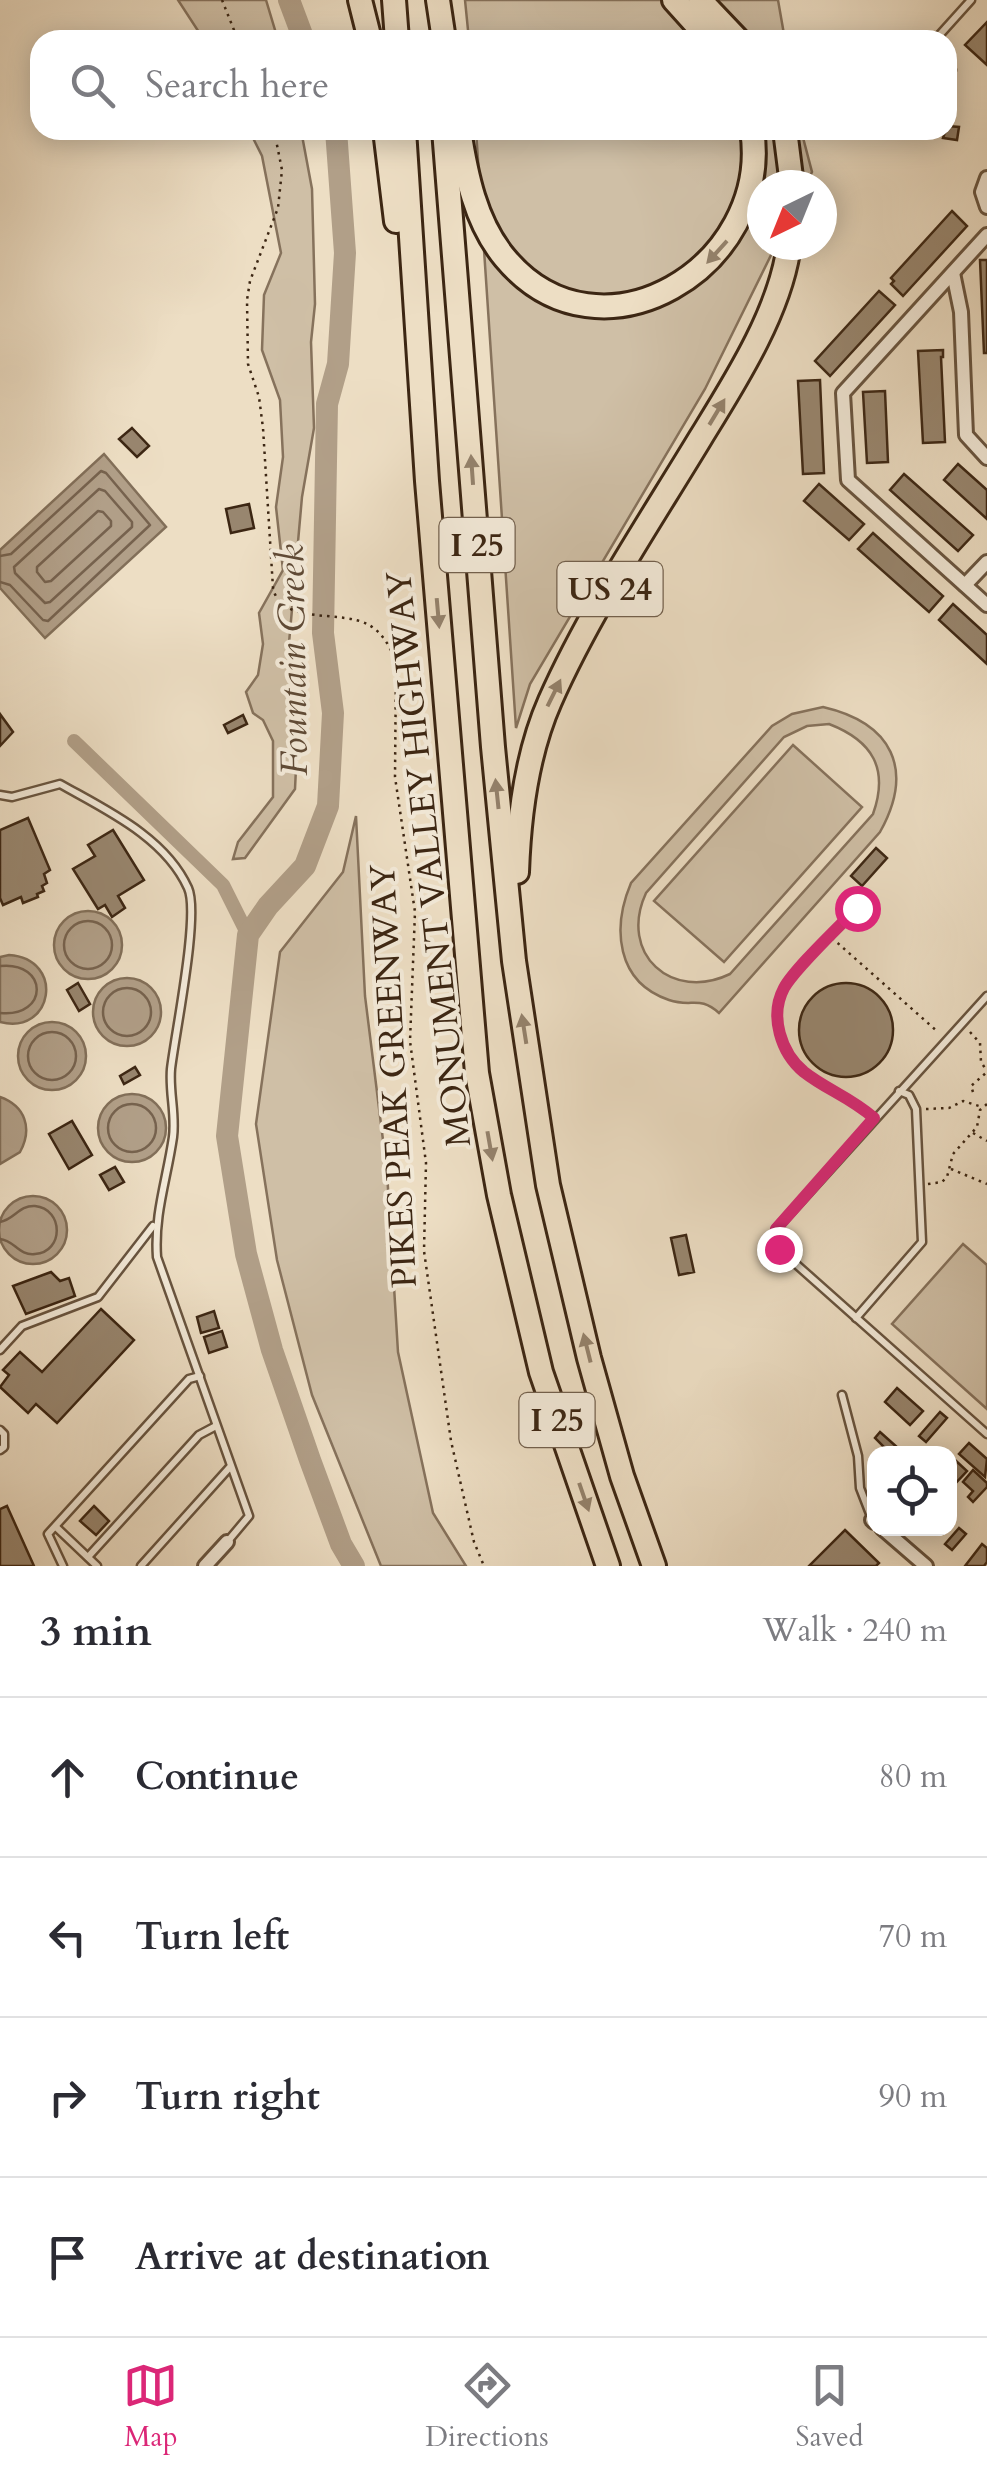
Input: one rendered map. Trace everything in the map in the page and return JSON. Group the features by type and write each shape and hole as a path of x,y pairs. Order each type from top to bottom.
{"highway":[{"path":"360,0 368,30"},
{"path":"394,0 396,30"},
{"path":"437,0 440,30"},
{"path":"674,0 701,30"},
{"path":"700,0 728,30"},
{"path":"386,140 423,434"},
{"name":"MONUMENT VALLEY HIGHWAY","path":"405,140 423,434 477,1072 499,1195 541,1372 608,1566"},
{"name":"I 25","path":"445,140 492,747 514,960 548,1185 622,1476 657,1566"},
{"path":"460,140 470,191 504,258 551,294 605,304 636,302 664,293 689,278 721,250 739,221 750,192 756,155 754,140"},
{"path":"786,140 790,170"},
{"name":"US 24","path":"514,960 518,845 529,770 549,702 629,555 731,388 764,322 787,260"}],"street":[{"path":"987,178 982,192 987,207"},
{"path":"987,236 844,393 848,480 987,605"},
{"path":"953,273 960,312 966,435 987,458"},
{"path":"966,585 987,562"},
{"path":"891,1536 926,1566"},
{"path":"205,1566 227,1542"}],"lane":[{"path":"945,30 971,0"},
{"path":"0,795 12,797 60,784 126,822 172,861 191,892 190,928 170,1074 175,1110 172,1139 155,1224 157,1257 249,1516 227,1542"},
{"path":"987,996 874,1118 775,1234 779,1249 987,1434"},
{"path":"856,1318 922,1242 916,1109 913,1100 900,1090"},
{"path":"0,1350 22,1326 98,1298 155,1224"},
{"path":"63,1566 48,1534 189,1379 200,1376"},
{"path":"842,1395 858,1456 860,1488 867,1503"},
{"path":"88,1557 198,1435 216,1426"},
{"path":"0,1430 4,1434 4,1447 0,1450"},
{"path":"141,1566 230,1467"},
{"path":"56,1526 97,1566"}],"path":[{"path":"222,0 234,30"},
{"name":"PIKES PEAK GREENWAY","path":"276,140 282,170 280,192 278,208 250,281 248,364 263,428 273,588 276,598 288,609 356,619 376,630 390,646 396,662 395,777 415,912 410,1041 426,1163 424,1251 451,1441 474,1542 484,1566"},
{"path":"857,908 784,987 778,1014 780,1039 802,1070 853,1099 874,1118"},
{"path":"830,937 947,1040"},
{"path":"962,1024 980,1043 981,1062 987,1072 972,1086 972,1092"},
{"path":"916,1109 948,1108 963,1102 985,1106 972,1132 953,1154 942,1182 928,1184"},
{"path":"972,1132 987,1141"},
{"path":"950,1169 987,1184"}],"shaded area":[{"path":"178,0 266,0 275,30 198,30"},
{"path":"465,0 778,0 783,30 468,30"},
{"path":"254,140 303,140 312,189 314,428 302,497 289,643 297,747 295,789 245,858 233,859 238,842 273,797 273,741 263,720 253,713 246,692 258,675 263,644 259,613 283,570 276,507 283,457 280,400 262,350 264,295 281,253 262,156"},
{"path":"477,140 804,140 811,170 747,170 747,260 769,260 705,389 530,684 516,728"},
{"path":"823,707 847,714 881,737 896,769 896,788 880,832 719,1013 706,1004 677,1002 651,992 638,980 623,952 621,918 631,883 772,726 792,714","holes":["829,724 844,731 874,758 879,783 873,814 730,974 688,982 656,967 645,953 639,935 639,915 646,893 784,737 807,726"]},
{"path":"793,745 862,807 724,962 654,901"},
{"path":"356,816 365,996 387,1172 398,1352 433,1513 466,1566 381,1566 312,1395 277,1260 256,1124 280,952 343,872"},
{"path":"963,1244 987,1265 987,1409 892,1324"}],"water":[{"path":"104,454 166,527 45,638 0,588 0,550"},
{"path":"88,911 101,913 112,921 120,932 120,958 112,969 101,977 88,979 75,977 64,969 56,958 54,945 56,932 64,921 75,913"},
{"path":"0,957 27,960 39,969 45,982 41,1008 32,1018 18,1023 0,1022"},
{"path":"127,978 140,980 151,988 159,999 159,1025 151,1036 140,1044 127,1046 114,1044 103,1036 95,1025 93,1012 95,999 103,988 114,980"},
{"path":"52,1022 65,1024 76,1032 84,1043 84,1069 76,1080 65,1088 52,1090 39,1088 28,1080 20,1069 18,1056 20,1043 28,1032 39,1024"},
{"path":"132,1094 145,1096 156,1104 164,1115 164,1141 156,1152 145,1160 132,1162 119,1160 108,1152 100,1141 98,1128 100,1115 108,1104 119,1096"},
{"path":"0,1097 21,1112 26,1135 20,1152 0,1164"},
{"path":"33,1196 46,1198 57,1206 65,1217 65,1243 57,1254 46,1262 33,1264 20,1262 9,1254 1,1243 -1,1230 1,1217 9,1206 20,1198"}],"building":[{"path":"987,22 987,65 965,45"},
{"path":"952,211 967,226 903,296 891,284 891,278"},
{"path":"980,260 987,260 987,353 984,353"},
{"path":"879,291 895,305 830,376 815,361"},
{"path":"943,350 945,442 923,443 918,351"},
{"path":"820,380 824,473 803,474 798,381"},
{"path":"885,391 888,462 867,463 863,392"},
{"path":"132,428 149,446 137,457 119,439"},
{"path":"958,464 987,490 987,519 944,480"},
{"path":"904,474 973,535 958,551 890,490"},
{"path":"819,484 864,524 849,540 804,501"},
{"path":"249,504 254,528 231,533 226,509"},
{"path":"873,533 943,596 929,612 858,549"},
{"path":"953,604 987,635 987,664 939,620"},
{"path":"0,714 13,732 0,746"},
{"path":"243,715 247,724 228,733 224,725"},
{"path":"28,818 50,870 44,874 47,883 38,897 23,903 21,897 3,905 0,830"},
{"path":"113,830 144,880 118,896 125,908 112,917 105,905 98,909 73,869 95,856 88,845"},
{"path":"876,848 887,858 862,886 851,876"},
{"path":"78,983 90,1004 79,1011 67,990"},
{"path":"846,983 864,987 879,997 889,1012 893,1030 889,1048 879,1063 864,1073 846,1077 828,1073 813,1063 803,1048 799,1030 803,1012 813,997 828,987"},
{"path":"135,1067 140,1075 124,1084 120,1076"},
{"path":"72,1121 92,1155 69,1169 49,1134"},
{"path":"115,1167 124,1182 109,1190 100,1175"},
{"path":"686,1235 694,1272 679,1275 671,1238"},
{"path":"51,1272 60,1281 69,1278 75,1296 26,1314 13,1286"},
{"path":"101,1309 134,1340 57,1423 36,1404 28,1413 0,1387 9,1375 3,1370 20,1352 42,1372"},
{"path":"214,1311 219,1328 201,1333 197,1317"},
{"path":"222,1331 227,1347 209,1353 204,1337"},
{"path":"897,1388 923,1411 910,1425 885,1402"},
{"path":"940,1412 947,1418 926,1442 919,1436"},
{"path":"880,1432 896,1446 883,1446 875,1438"},
{"path":"969,1443 987,1459 985,1477 959,1454"},
{"path":"957,1462 967,1471 957,1482"},
{"path":"973,1470 987,1487 973,1502 968,1497 973,1491 963,1482"},
{"path":"7,1506 34,1566 0,1566 0,1509"},
{"path":"94,1506 109,1521 96,1535 80,1521"},
{"path":"845,1530 879,1563 809,1566"},
{"path":"957,1530 966,1534 952,1550 945,1544 957,1536"},
{"path":"982,1544 987,1548 984,1566 965,1566"}],"waterway":[{"name":"Fountain Creek","path":"289,0 300,30"},
{"name":"Fountain Creek","path":"337,140 345,253 338,364 327,404 323,633 333,713 328,806 305,866 268,906 248,935 227,1136 246,1254 272,1350 341,1544 354,1566"},
{"path":"74,741 223,885 248,935"}],"route":[{"path":"779,1249 774,1241 776,1229 874,1118 853,1099 813,1078 792,1061 780,1039 779,1027 784,987 857,908"}]}
